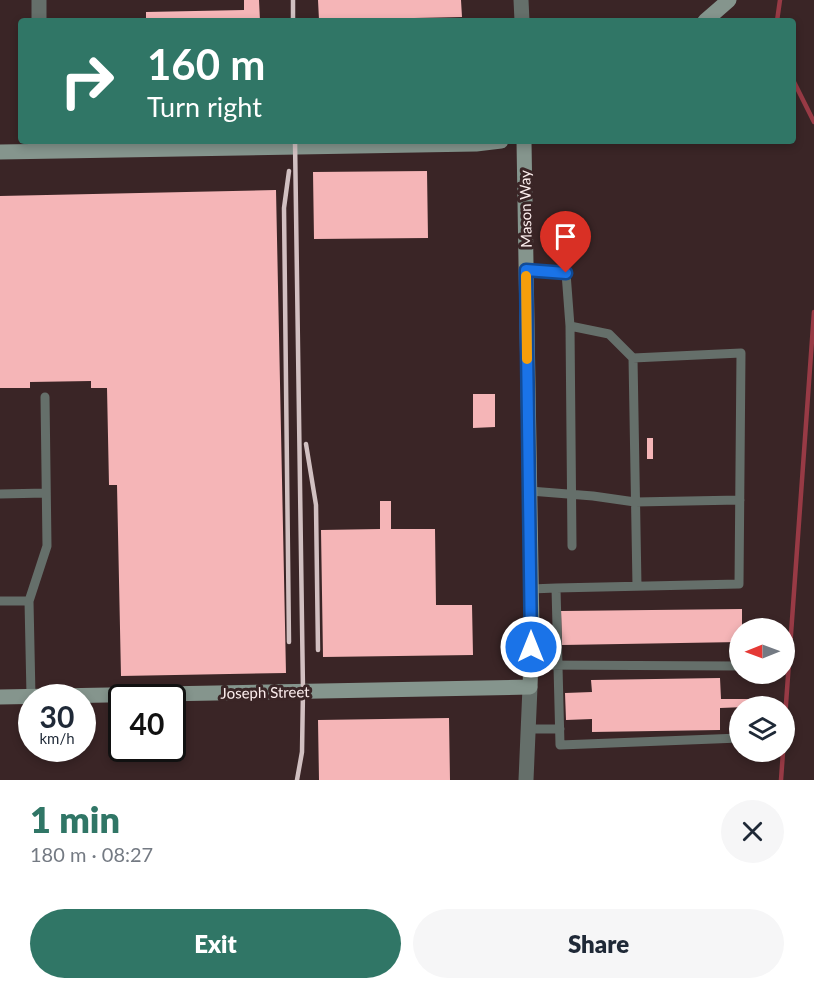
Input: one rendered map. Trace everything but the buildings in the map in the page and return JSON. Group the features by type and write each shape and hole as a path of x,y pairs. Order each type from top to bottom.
{"street":[{"path":"39,0 39,18"},
{"path":"521,0 522,18"},
{"path":"708,18 729,0"},
{"path":"0,152 40,146 465,144"},
{"name":"Mason Way","path":"524,144 531,589 531,665 525,780"},
{"name":"Joseph Street","path":"96,695 530,687"},
{"name":"Joseph Street","path":"0,697 18,696"}],"lane":[{"path":"526,270 566,273 570,326 572,546"},
{"path":"570,326 609,334 633,358 637,586"},
{"path":"531,589 739,584 741,353 633,358"},
{"path":"31,684 29,601 47,546 45,397"},
{"path":"530,491 636,502 740,500"},
{"path":"0,494 46,494"},
{"path":"556,588 560,745 729,738"},
{"path":"0,601 29,601"},
{"path":"531,665 729,666"},
{"path":"528,729 560,729"}],"waterway":[{"path":"777,18 780,0"},
{"path":"796,86 814,122"},
{"path":"787,696 814,312"},
{"path":"781,780 782,762"}],"railway":[{"path":"293,0 293,18"},
{"path":"295,144 303,691 302,752 297,780"},
{"path":"289,171 284,208 289,642"},
{"path":"306,444 316,505 318,650"}],"slow traffic":[{"path":"526,276 527,359"}],"route":[{"path":"531,647 526,270 566,273"}]}
